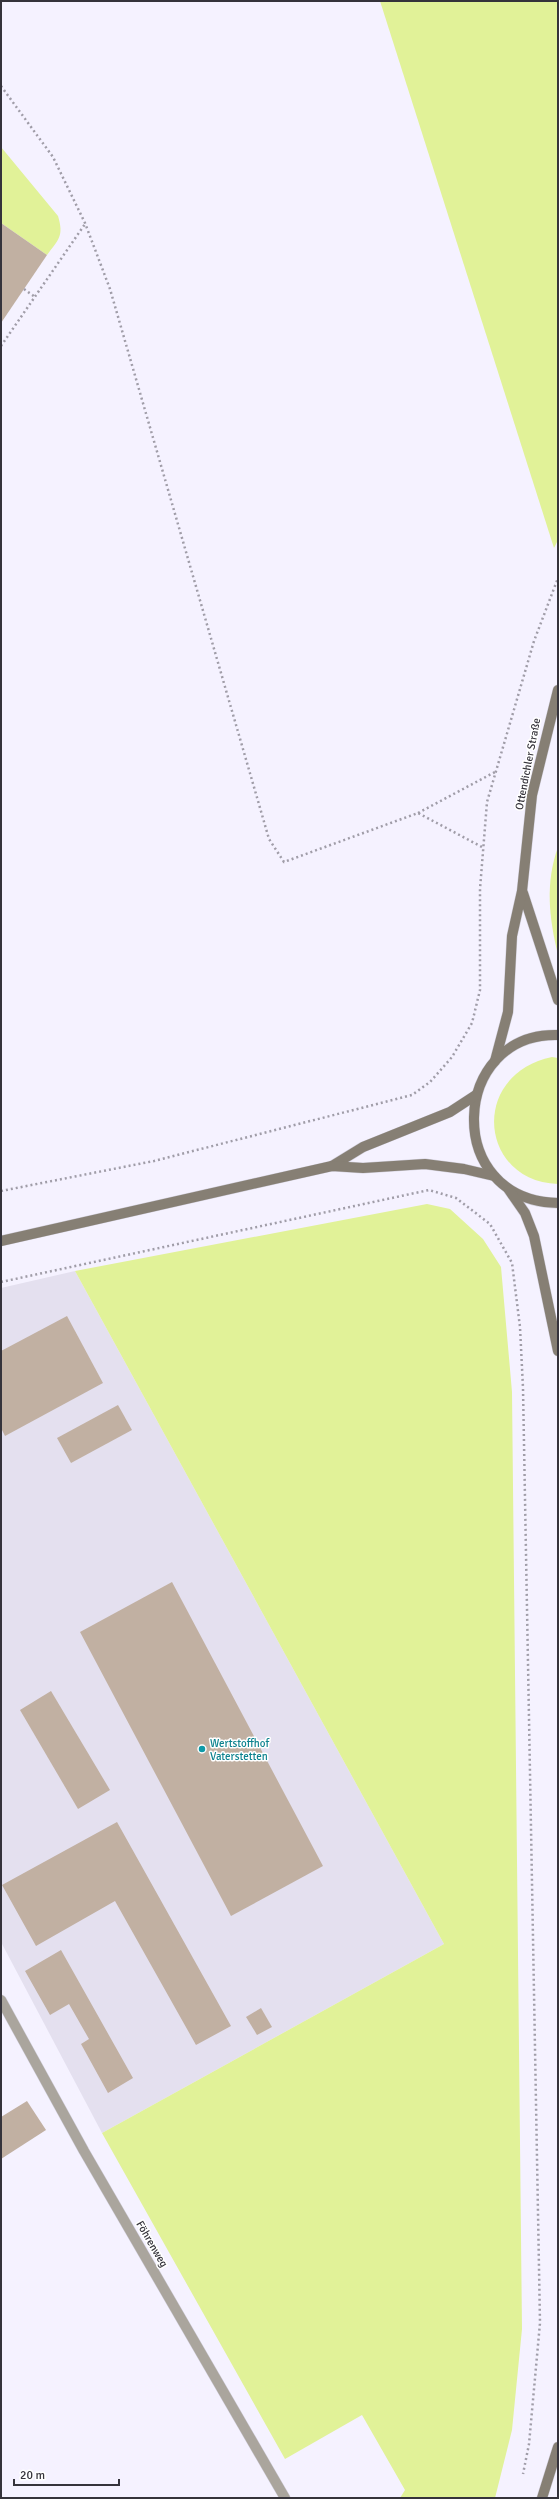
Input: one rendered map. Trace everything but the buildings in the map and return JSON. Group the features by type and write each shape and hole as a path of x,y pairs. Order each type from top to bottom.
{"street":[{"name":"Ottendichler Straße","path":"496,1061 505,1029 511,985 512,936 522,891 532,795 558,690"},
{"name":"Ottendichler Straße","path":"522,891 558,1000"},
{"path":"558,1035 539,1036 523,1042 508,1050 496,1061 480,1083 472,1116 475,1138 482,1159 494,1176 508,1188 526,1198 558,1203"},
{"path":"332,1166 363,1147 450,1112 476,1095"},
{"path":"1,1240 332,1166 363,1168 425,1164 464,1169 494,1176"},
{"path":"508,1188 524,1213 534,1236 558,1352"},
{"name":"Föhrenweg","path":"1,2000 81,2145 285,2498"},
{"path":"542,2498 558,2448"}],"path":[{"path":"1,86 53,157 85,224 112,297 269,840 284,862 418,813 495,772"},
{"path":"1,346 85,224"},
{"path":"24,289 35,297"},
{"path":"1,1191 154,1161 412,1095 430,1082 452,1057 472,1023 480,990 482,847 487,802 534,641 558,578"},
{"path":"418,813 482,847"},
{"path":"1,1282 429,1190 456,1198 490,1224 512,1263 520,1327 523,1388 540,2323 529,2444 522,2475"}],"shaded area":[{"path":"75,1271 444,1944 102,2133 1,1942 1,1288"}],"green space":[{"path":"380,1 558,1 558,540 554,548"},
{"path":"1,147 58,216 60,223 59,237 47,255 1,223"},
{"path":"558,847 558,955 552,928 550,887 551,874"},
{"path":"552,1057 558,1058 558,1184 532,1179 512,1166 500,1148 494,1126 496,1105 507,1084 525,1068"},
{"path":"427,1204 450,1209 483,1239 501,1267 512,1392 522,2329 512,2430 495,2498 400,2498 405,2490 362,2415 285,2459 102,2133 444,1944 75,1271"}],"place":[{"name":"Wertstoffhof Vaterstetten","path":"202,1749"}]}
